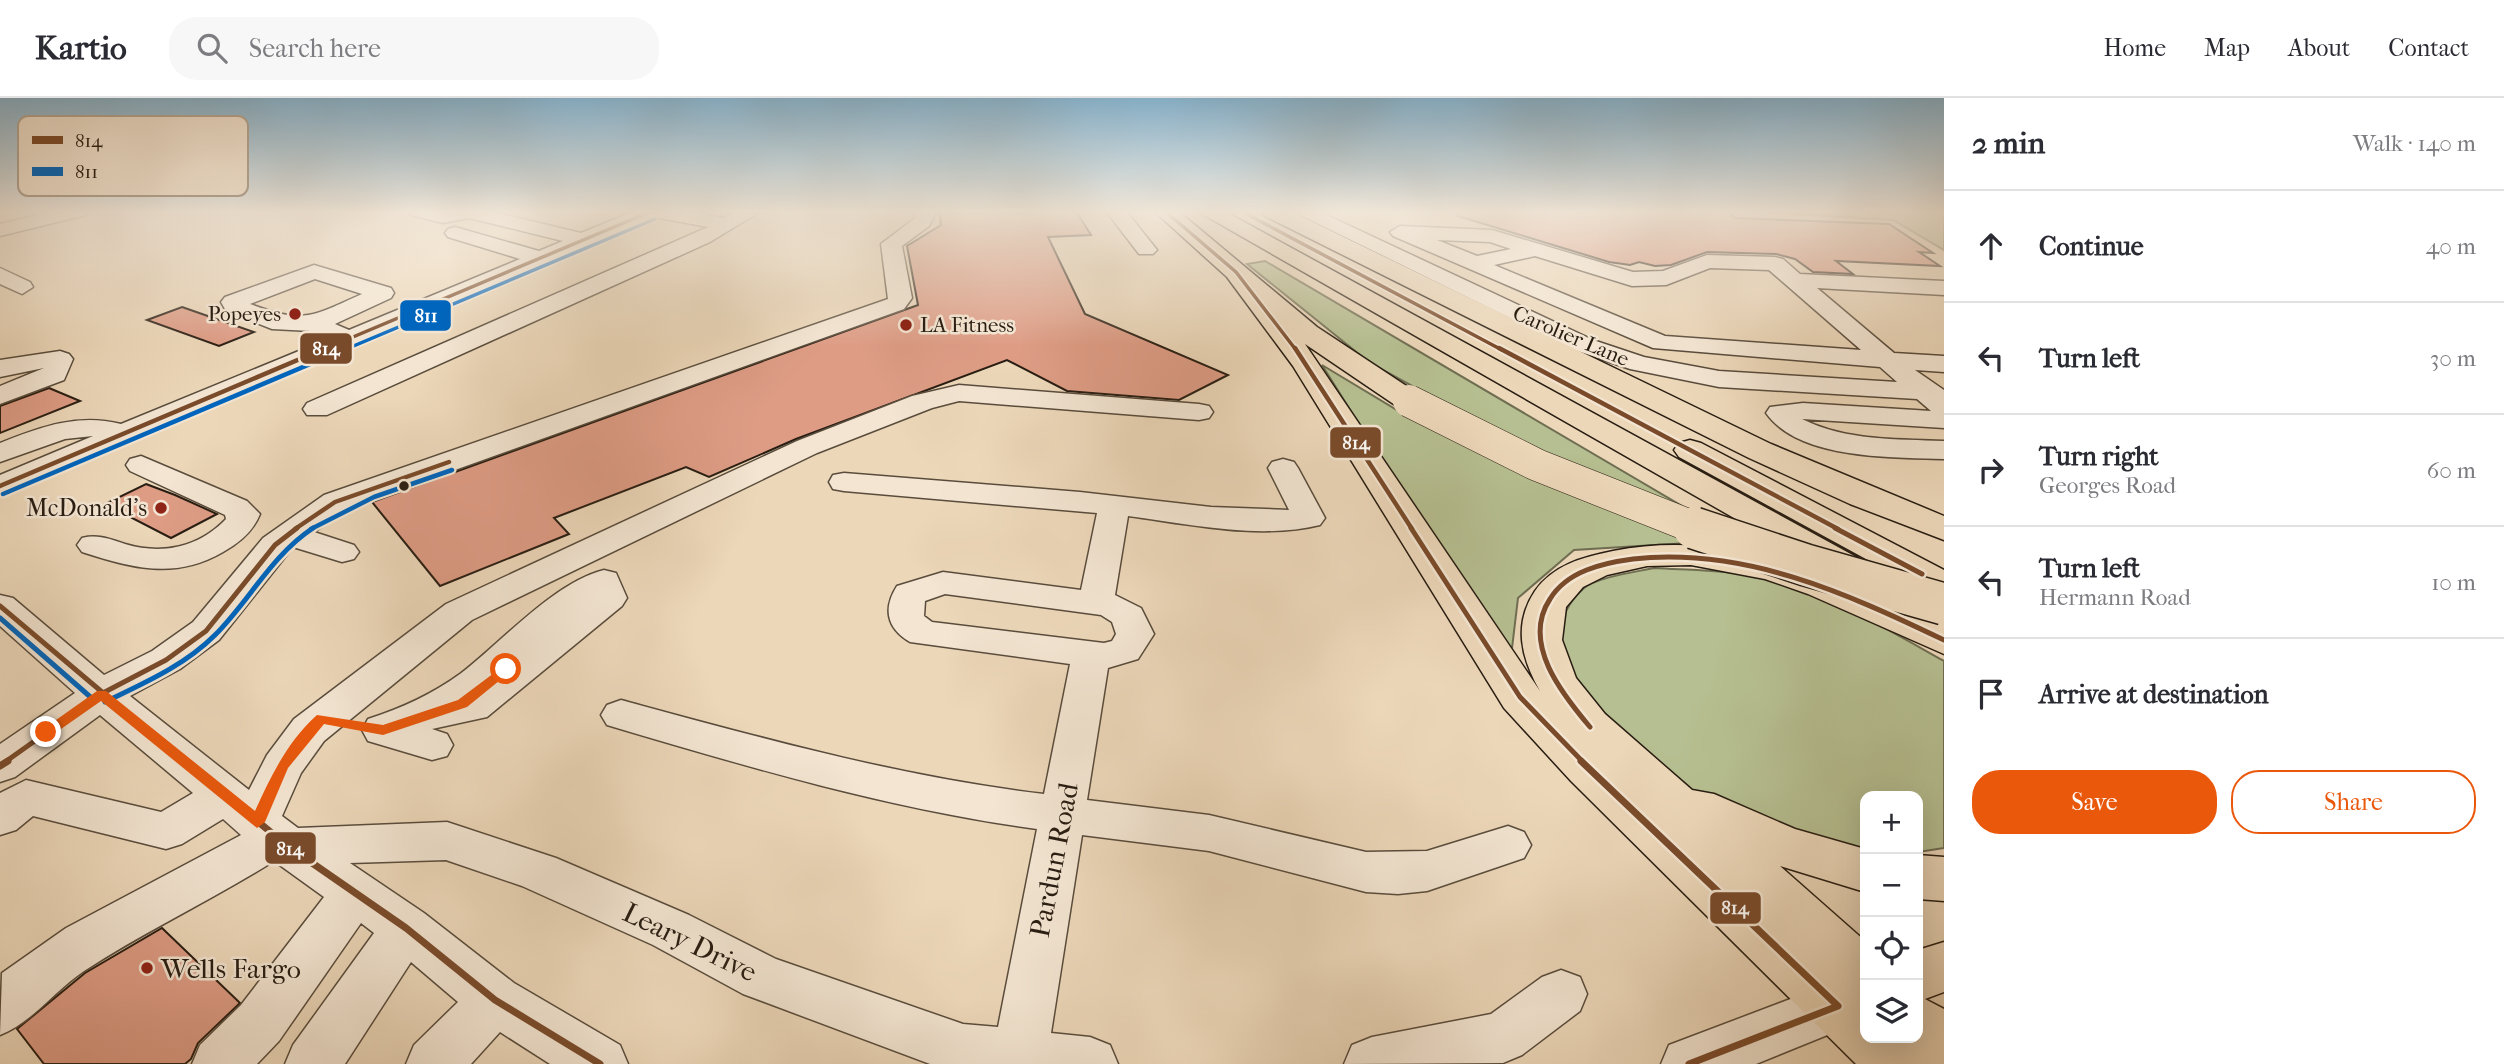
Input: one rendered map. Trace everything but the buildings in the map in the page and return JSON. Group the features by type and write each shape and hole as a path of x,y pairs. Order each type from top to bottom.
{"highway":[{"path":"1217,256 1325,347 1409,401 1529,462 1636,507 1815,568 1944,604"},
{"path":"1289,256 1944,622"},
{"path":"1326,256 1944,586"},
{"path":"1364,256 1760,451 1862,497 1944,528"},
{"path":"1236,272 1306,364 1520,697 1564,744 1860,1009"},
{"path":"1860,1009 1654,784 1609,746 1573,708 1546,658 1542,641 1543,614 1553,594 1576,575 1612,561 1658,555 1739,562 1834,589 1944,640"},
{"path":"1654,784 1713,817 1784,847 1860,869"},
{"path":"1923,878 1944,880"},
{"path":"1923,974 1944,967"},
{"path":"1923,1029 1944,1048"},
{"path":"1884,1043 1899,1064"}],"street":[{"path":"534,256 541,258"},
{"path":"0,486 545,256"},
{"path":"317,409 658,256"},
{"path":"0,766 101,694 166,660 206,631 275,545 335,502 896,303 900,298 893,256"},
{"name":"Carolier Lane","path":"1397,256 1592,348 1660,369 1719,379 1938,397"},
{"path":"1458,256 1609,319 1630,332 1662,343 1944,364"},
{"path":"1431,272 1506,256"},
{"path":"1555,256 1632,278 1666,278 1707,261 1775,264 1888,361 1938,397"},
{"path":"606,257 639,264"},
{"path":"305,324 383,293 314,272 275,285 247,303 347,340 421,364"},
{"path":"0,275 22,287"},
{"path":"1795,280 1944,288"},
{"path":"536,288 566,298"},
{"path":"0,369 16,363 60,359 55,374 0,396"},
{"path":"0,1010 28,980 79,945 179,894 262,825 282,766 309,730 459,612 535,576 592,568 807,447 922,402 959,393 1199,412"},
{"path":"1944,420 1803,411 1780,413 1790,424 1832,442 1944,450"},
{"path":"0,453 79,427 103,426 123,434"},
{"path":"94,545 138,550 223,538 241,524 244,514 141,466"},
{"path":"844,482 1114,505 1208,519 1268,522 1309,518 1283,468"},
{"path":"1096,602 1114,505"},
{"path":"289,535 342,552"},
{"path":"322,719 383,730 429,730 473,707 609,598 592,568"},
{"path":"383,730 533,613 548,590 535,576"},
{"path":"943,583 1096,602 1110,605 1128,616 1135,634 1125,650 1104,656 1091,655 923,633 908,621 905,604 910,594 943,583"},
{"path":"0,606 101,694 262,825 406,928 495,1000 600,1064"},
{"name":"Pardun Road","path":"1017,1061 1091,655"},
{"path":"621,715 846,776 973,803 1209,833 1377,872 1427,871 1508,845"},
{"path":"0,817 26,797 166,831 262,825"},
{"name":"Leary Drive","path":"262,825 447,841 539,872 671,930 761,977 963,1050 1017,1061 1090,1064"},
{"path":"220,1064 260,1023 355,893"},
{"path":"313,1064 406,928"},
{"path":"1372,1064 1503,1037 1560,993"},
{"path":"434,1064 495,1000"},
{"path":"1689,1064 1860,1010"}],"green space":[{"path":"1265,261 1689,510 1688,543 1574,550 1518,598 1510,665 1322,365 1397,410 1513,441 1370,363 1247,264"},
{"path":"1654,568 1731,572 1780,581 1853,611 1944,661 1944,848 1923,851 1923,791 1860,791 1860,854 1791,835 1719,806 1663,770 1630,744 1600,714 1576,682 1563,649 1564,618 1583,589 1606,578"}],"transit line":[{"name":"814","path":"0,486 545,256"},
{"name":"811","path":"3,494 567,256"},
{"name":"814","path":"1217,256 1236,272 1292,344 1520,697 1564,744 1838,1006 1689,1064"},
{"name":"814","path":"1326,256 1922,574"},
{"name":"814","path":"0,766 101,694 166,660 206,631 275,545 306,521 335,502 449,462"},
{"name":"811","path":"105,702 162,673 202,647 236,611 276,559 318,524 354,505 452,470"},
{"name":"814","path":"1590,727 1558,686 1550,670 1540,637 1541,620 1547,603 1560,586 1578,574 1608,563 1661,556 1745,564 1827,588 1944,640"},
{"name":"814","path":"0,606 101,694 289,847 406,928 495,1000 600,1064"},
{"name":"811","path":"0,618 95,701"}],"place":[{"name":"Popeyes","path":"295,314"},
{"name":"LA Fitness","path":"906,325"},
{"name":"McDonald's","path":"161,508"},
{"name":"Wells Fargo","path":"147,968"}],"route":[{"path":"46,732 101,694 257,822 282,766 309,730 322,719 383,730 463,704 506,669"}]}
